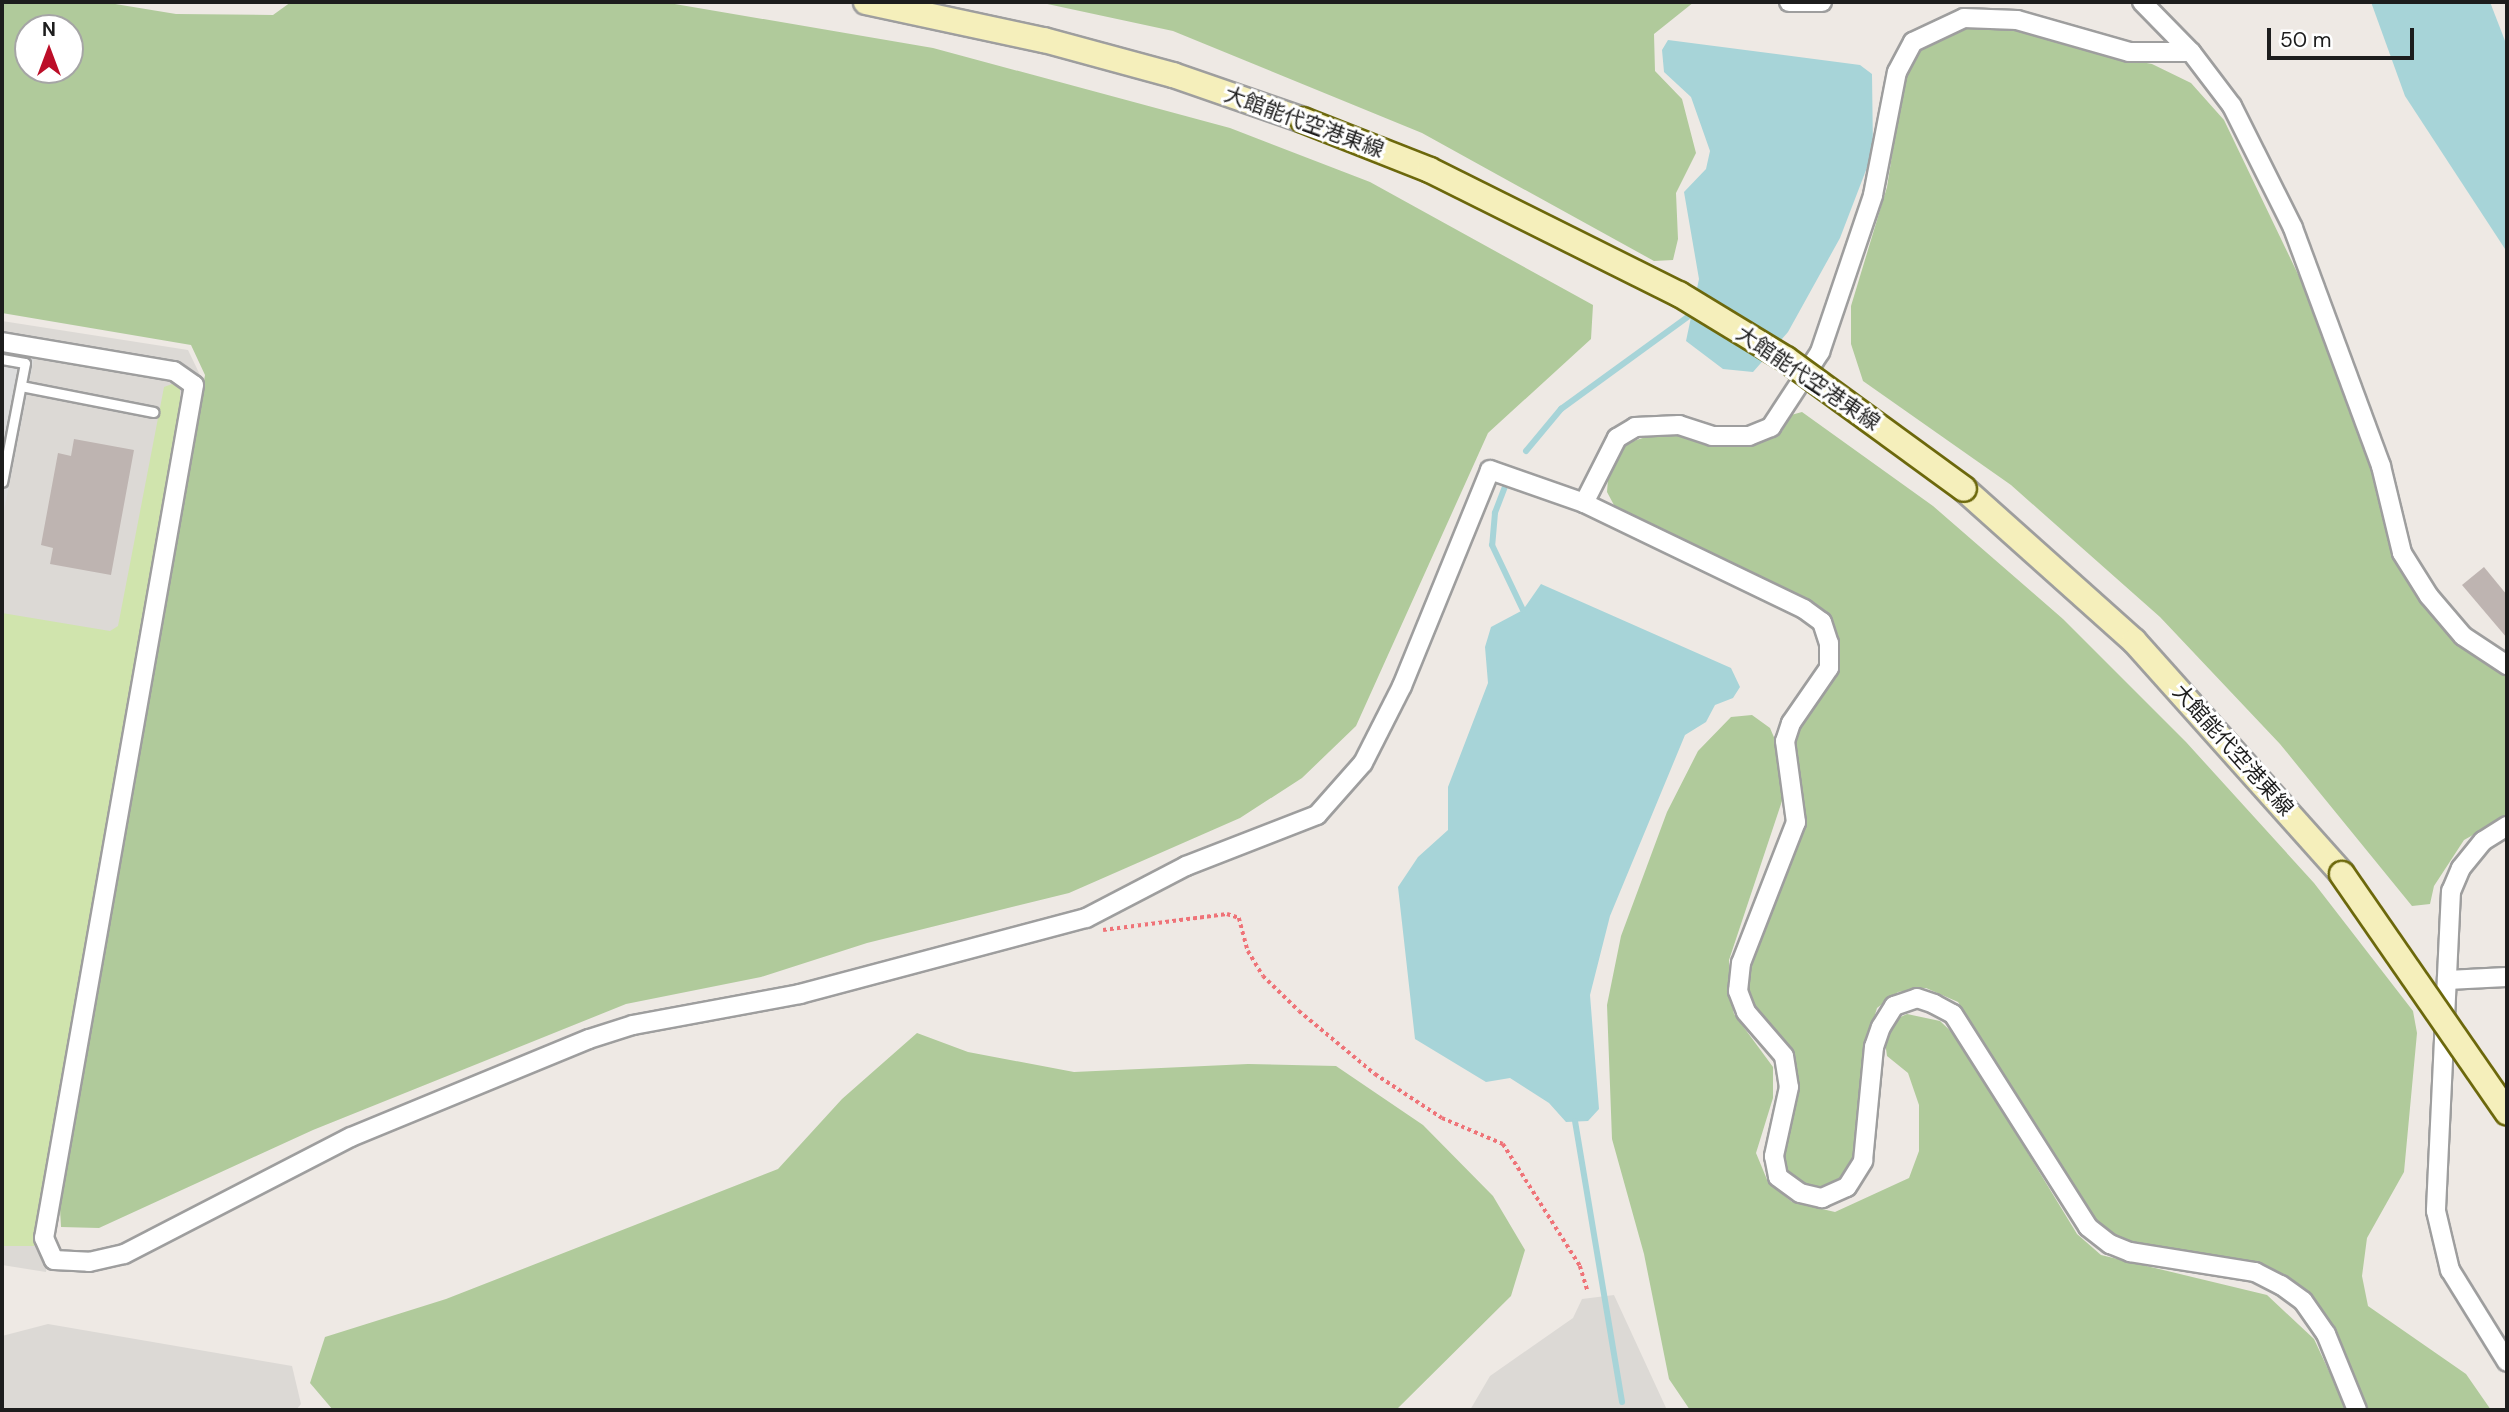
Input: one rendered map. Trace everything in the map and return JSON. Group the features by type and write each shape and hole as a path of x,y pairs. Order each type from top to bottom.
{"main road":[{"name":"大館能代空港東線","path":"866,2 1044,40 1172,75 1303,120 1455,182 1679,294 1786,359 1964,489 2134,641 2343,874 2507,1112"}],"street":[{"path":"1789,2 1822,2"},
{"path":"2142,2 2191,52 2232,106 2293,228 2381,466 2402,553 2429,596 2463,636 2507,665"},
{"path":"1584,503 1617,438 1635,427 1679,425 1712,436 1749,436 1771,427 1820,352 1873,195 1897,72 1913,42 1964,18 2017,19 2129,52 2191,52"},
{"path":"2,342 174,371 194,385 44,1238 54,1260 89,1262 124,1254 351,1137 600,1035 633,1025 800,994 1086,918 1186,866 1317,815 1338,795 1363,763 1402,686 1490,470 1584,503 1804,609 1822,622 1829,643 1829,668 1791,723 1785,741 1796,822 1741,962 1739,982 1746,1012 1784,1056 1789,1087 1774,1156 1778,1177 1800,1193 1822,1198 1847,1187 1863,1161 1874,1047 1881,1027 1894,1006 1917,998 1934,1004 1953,1014 2088,1227 2110,1244 2130,1252 2255,1272 2281,1284 2304,1301 2326,1334 2357,1410"},
{"path":"2507,826 2483,841 2451,891 2436,1212 2450,1270 2507,1362"},
{"path":"2446,980 2507,978"}],"lane":[{"path":"2,359 25,363 2,482"},
{"path":"21,387 153,412"}],"path":[{"path":"1086,918 1095,930 1111,931 1227,914 1239,918 1246,928 1248,950 1263,976 1299,1010 1375,1074 1442,1118 1503,1144 1580,1266 1588,1292"}],"shaded area":[{"path":"2,321 188,350 201,377 46,1272 2,1265"},
{"path":"2,353 34,359 3,516 2,516"},
{"path":"1614,1295 1667,1410 1470,1410 1490,1376 1573,1318 1582,1299"},
{"path":"48,1324 292,1366 301,1404 296,1410 2,1410 2,1336"}],"green space":[{"path":"2,2 103,2 176,14 273,15 291,2 663,2 933,48 1230,128 1370,182 1593,305 1591,339 1488,433 1356,726 1302,778 1240,818 1069,893 867,943 761,977 626,1004 313,1130 99,1228 61,1227 60,1209 205,375 191,345 2,313"},
{"path":"1038,2 1694,2 1654,34 1655,71 1682,99 1696,153 1676,193 1678,239 1673,260 1654,261 1422,133 1173,31"},
{"path":"2012,25 2104,55 2152,64 2191,83 2224,120 2307,293 2379,487 2394,558 2434,619 2485,663 2507,675 2507,816 2464,840 2434,886 2430,904 2412,906 2280,744 2160,617 2011,485 1863,381 1851,344 1851,306 1887,187 1904,79 1922,48 1964,26"},
{"path":"172,384 180,389 180,407 34,1246 2,1246 2,613 110,631 118,626 164,387"},
{"path":"1802,412 1933,506 2063,619 2186,742 2314,883 2413,1011 2417,1033 2404,1172 2367,1238 2362,1276 2368,1306 2466,1374 2491,1410 2365,1410 2326,1315 2282,1275 2235,1258 2121,1240 2098,1222 1958,1002 1926,988 1898,992 1877,1008 1870,1032 1855,1153 1838,1183 1814,1188 1794,1178 1782,1165 1796,1083 1784,1042 1750,1003 1746,982 1752,953 1803,821 1794,744 1798,724 1837,668 1837,639 1825,615 1615,507 1607,492 1609,466 1624,444 1649,436 1683,434 1752,443 1782,431 1791,415"},
{"path":"1752,715 1770,728 1782,756 1782,801 1729,960 1729,991 1734,1014 1773,1067 1773,1098 1756,1153 1768,1182 1792,1202 1835,1212 1909,1178 1919,1151 1919,1105 1908,1073 1887,1056 1885,1042 1894,1020 1907,1014 1940,1021 1958,1038 2077,1234 2101,1255 2267,1295 2314,1339 2347,1410 1690,1410 1669,1379 1644,1254 1612,1139 1607,1005 1621,936 1667,812 1698,751 1731,717"},
{"path":"917,1033 968,1052 1074,1072 1248,1064 1336,1066 1423,1125 1493,1196 1525,1250 1511,1296 1396,1410 333,1410 310,1383 325,1337 446,1299 778,1169 842,1099"}],"water":[{"path":"2371,2 2490,2 2507,46 2507,252 2405,96"},
{"path":"1668,40 1860,65 1872,74 1873,152 1840,238 1788,332 1753,372 1723,369 1686,341 1699,279 1684,192 1706,169 1710,151 1691,97 1664,72 1662,50"},
{"path":"1541,584 1731,668 1740,687 1733,698 1715,705 1706,722 1685,735 1610,916 1590,995 1599,1109 1588,1121 1566,1122 1549,1103 1510,1078 1486,1082 1415,1039 1398,887 1418,857 1448,830 1448,787 1488,683 1485,647 1491,627 1523,610"}],"building":[{"path":"74,439 134,450 111,575 50,564 53,548 41,545 58,453 71,456"},
{"path":"2484,567 2507,595 2507,638 2462,585"}],"waterway":[{"path":"1526,451 1561,409 1693,313"},
{"path":"1506,484 1495,513 1492,545 1523,610"},
{"path":"1575,1121 1622,1402"}]}
